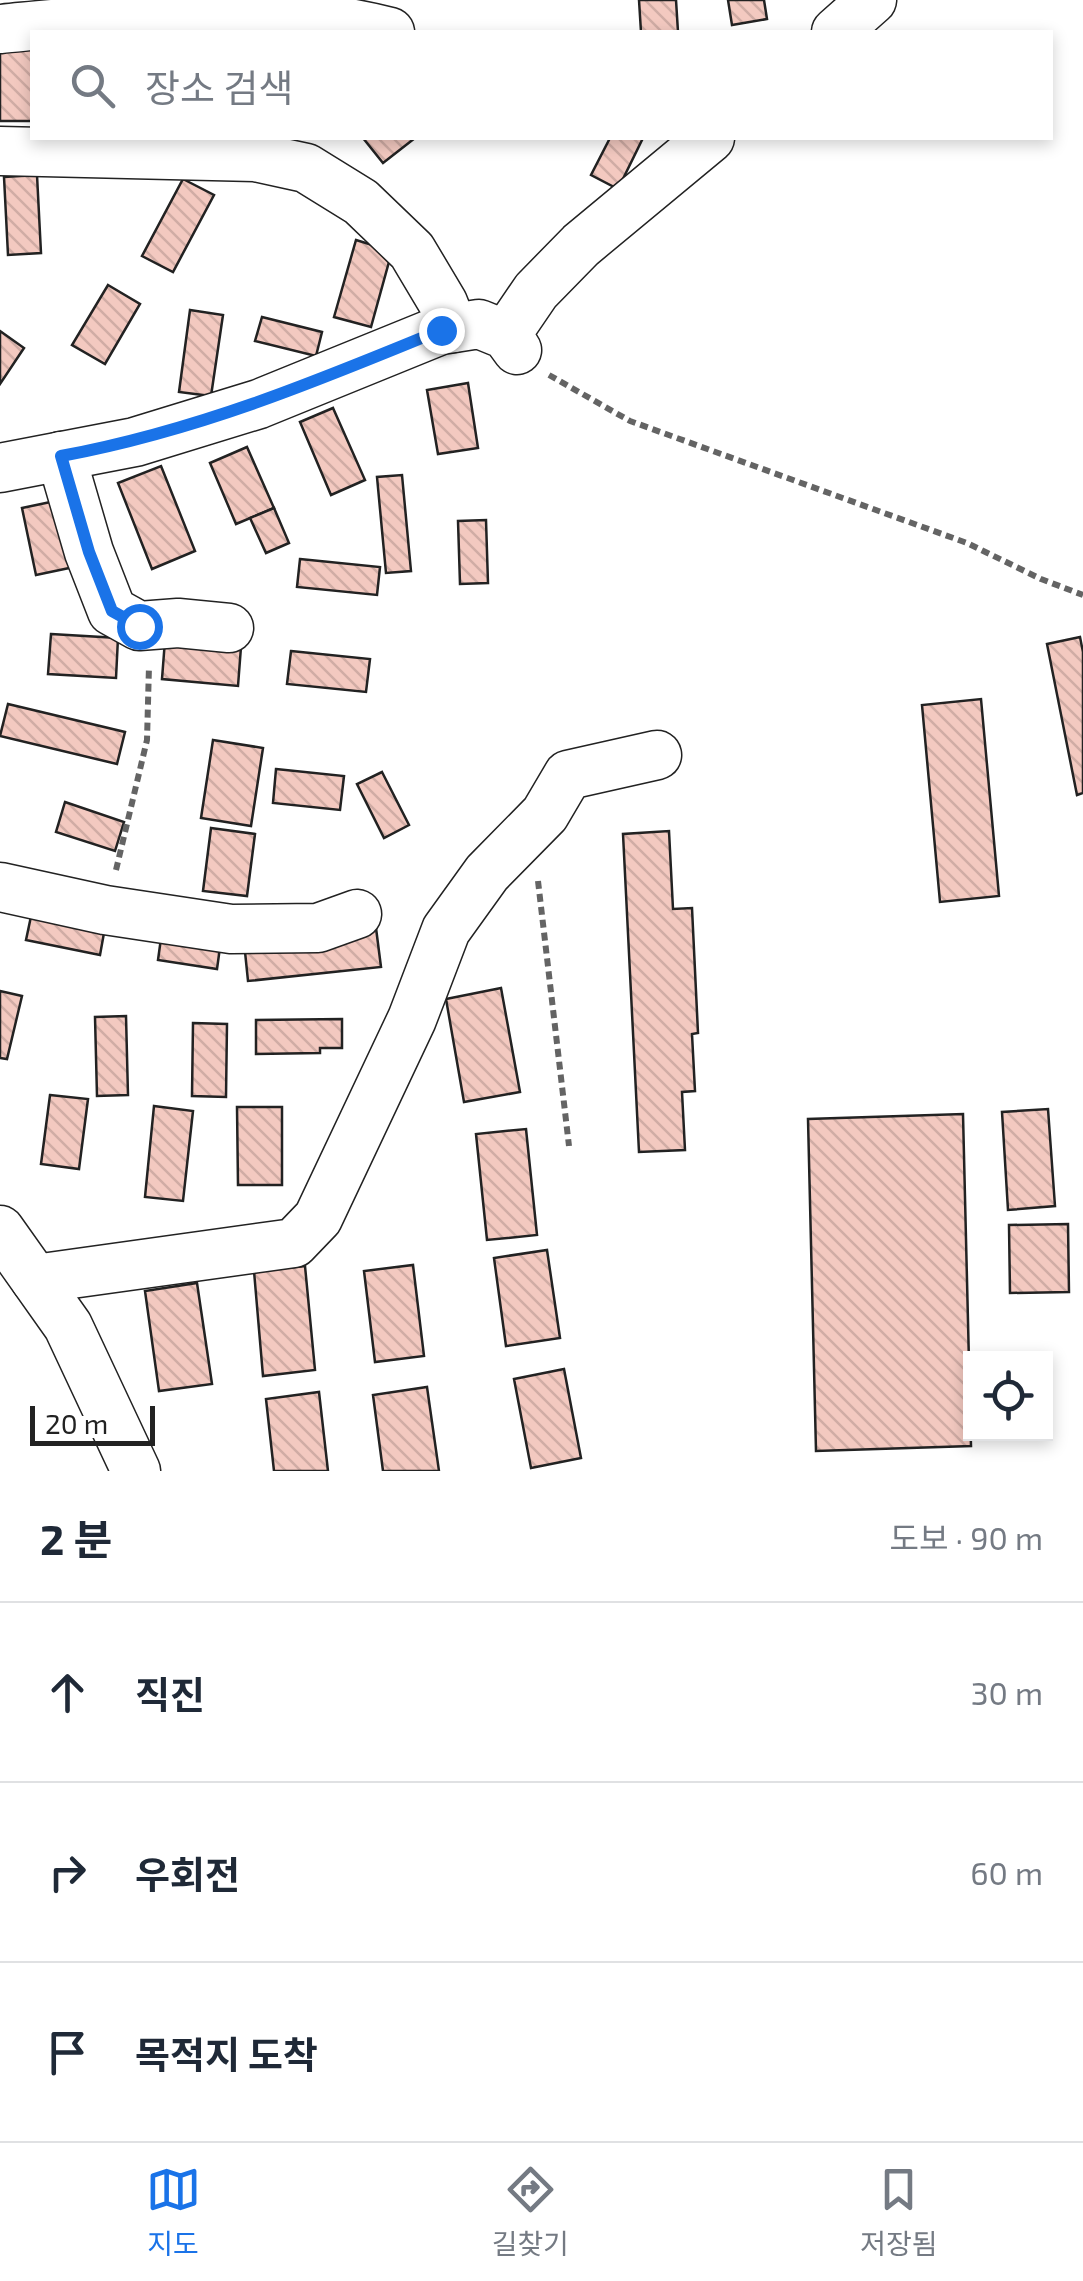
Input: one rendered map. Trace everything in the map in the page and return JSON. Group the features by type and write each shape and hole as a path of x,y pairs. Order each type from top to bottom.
{"street":[{"path":"838,30 872,0"},
{"path":"0,29 232,7 291,8 384,30"},
{"path":"0,468 135,442 259,404 441,330 478,324 511,343 536,292 581,245 708,140"},
{"path":"0,151 255,157 306,168 361,202 412,251 444,303 453,328"},
{"path":"61,456 89,552 112,611 139,626 178,623 229,628"},
{"path":"35,1279 294,1243 318,1218 412,1019 446,930 487,874 545,814 568,775 657,755"},
{"path":"0,887 105,910 231,930 318,928 357,914"},
{"path":"0,1230 68,1326 136,1471"}],"path":[{"path":"511,343 559,382 630,421 967,543 1083,595"},
{"path":"105,910 147,740 151,626"},
{"path":"526,836 541,890 569,1146"}],"building":[{"path":"639,0 676,0 678,30 641,30"},
{"path":"728,0 764,0 767,19 732,25"},
{"path":"0,41 30,41 30,121 0,121"},
{"path":"365,140 412,140 383,163"},
{"path":"609,140 642,140 618,189 591,175"},
{"path":"37,175 41,253 8,255 4,177"},
{"path":"183,179 214,195 173,272 142,256"},
{"path":"356,240 392,251 371,327 334,317"},
{"path":"108,285 140,304 105,364 72,345"},
{"path":"190,310 223,315 211,396 179,392"},
{"path":"262,317 322,332 316,356 255,341"},
{"path":"0,331 24,348 0,384"},
{"path":"468,383 478,448 438,454 427,390"},
{"path":"333,408 365,480 331,495 300,422"},
{"path":"247,447 274,508 236,524 210,463"},
{"path":"161,466 195,551 152,569 118,483"},
{"path":"402,475 411,571 386,573 377,477"},
{"path":"60,500 74,567 36,575 22,508"},
{"path":"274,508 289,543 266,553 250,518"},
{"path":"486,520 488,583 460,584 458,521"},
{"path":"300,559 380,567 377,595 297,587"},
{"path":"51,634 118,638 116,678 48,674"},
{"path":"1080,637 1083,793 1077,795 1047,644"},
{"path":"165,640 241,647 238,686 162,679"},
{"path":"291,651 370,659 366,692 287,684"},
{"path":"981,699 999,896 940,902 922,705"},
{"path":"8,704 125,732 117,764 0,736"},
{"path":"213,740 263,748 251,826 201,818"},
{"path":"276,769 344,776 340,810 273,803"},
{"path":"382,772 409,825 384,838 357,784"},
{"path":"65,802 124,822 115,851 56,832"},
{"path":"211,828 255,834 247,896 203,891"},
{"path":"669,831 673,909 692,908 698,1033 692,1034 695,1091 682,1092 685,1150 639,1152 623,834"},
{"path":"33,907 106,922 100,955 26,940"},
{"path":"376,928 381,967 248,981 244,942"},
{"path":"162,931 221,940 217,969 158,960"},
{"path":"501,988 520,1092 464,1102 446,999"},
{"path":"0,991 22,996 7,1059 0,1058"},
{"path":"126,1016 128,1095 97,1096 95,1017"},
{"path":"342,1019 342,1048 320,1048 320,1053 256,1054 256,1020"},
{"path":"193,1023 227,1024 226,1097 192,1096"},
{"path":"50,1095 88,1099 79,1169 41,1164"},
{"path":"154,1106 193,1111 183,1201 145,1197"},
{"path":"237,1107 282,1107 282,1185 238,1185"},
{"path":"1048,1109 1055,1206 1008,1210 1002,1112"},
{"path":"963,1114 969,1351 963,1351 963,1441 971,1441 971,1446 816,1451 808,1119"},
{"path":"526,1129 537,1235 487,1240 476,1134"},
{"path":"1068,1224 1069,1292 1010,1293 1009,1225"},
{"path":"547,1250 560,1338 506,1346 494,1258"},
{"path":"413,1265 424,1356 375,1362 364,1271"},
{"path":"305,1266 315,1370 263,1376 254,1271"},
{"path":"197,1283 212,1384 159,1391 145,1291"},
{"path":"564,1369 581,1458 531,1468 514,1379"},
{"path":"427,1387 439,1471 383,1471 373,1395"},
{"path":"319,1392 328,1471 274,1471 266,1399"}],"route":[{"path":"139,626 112,611 89,552 61,456 135,442 259,404 441,330"}]}
